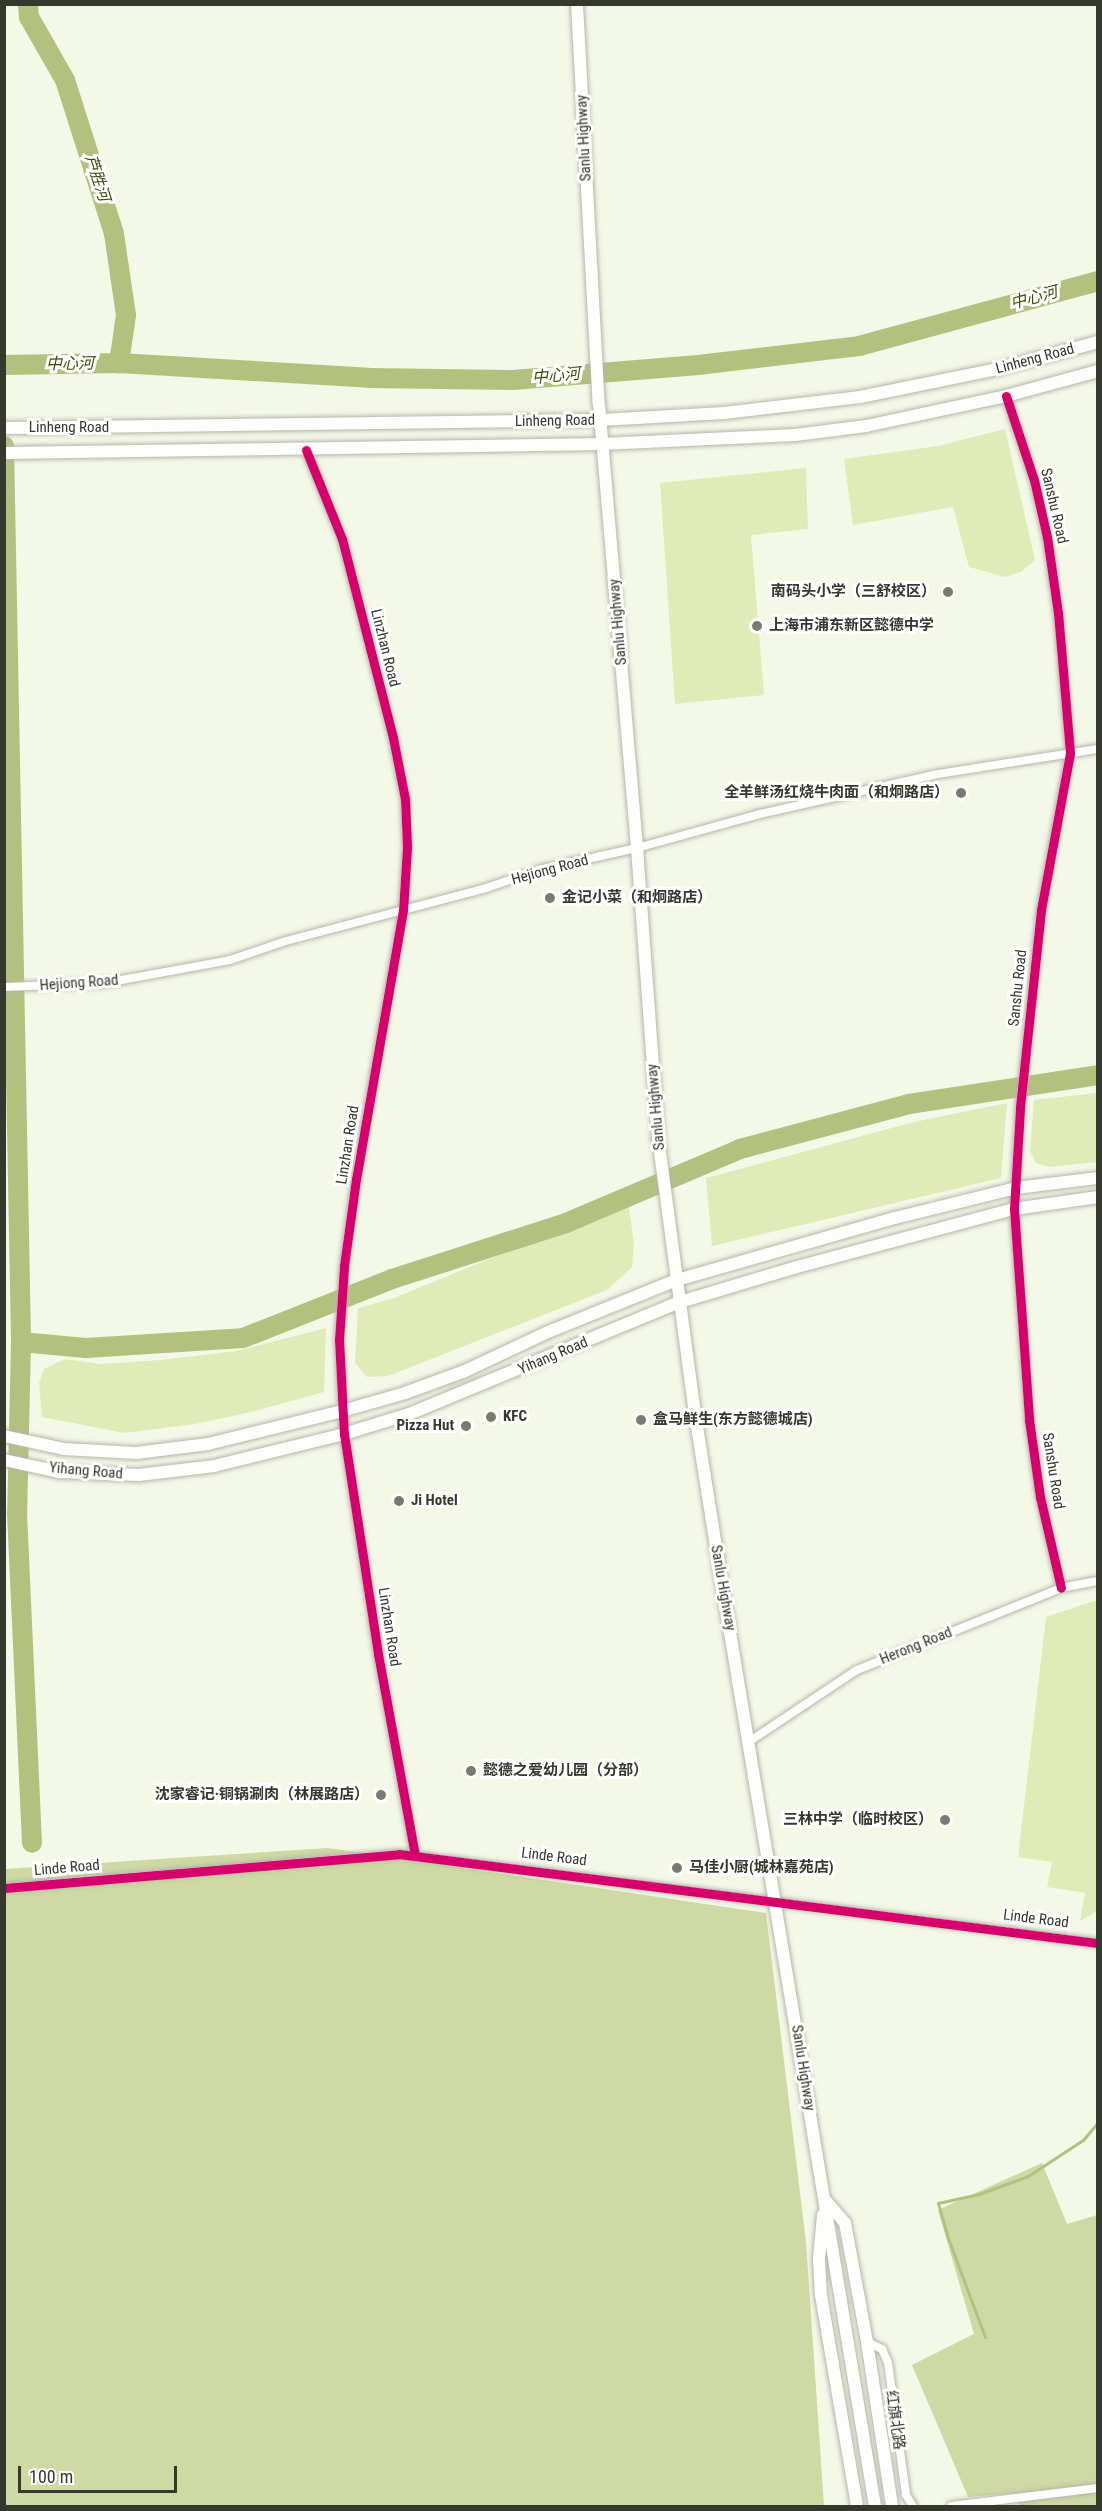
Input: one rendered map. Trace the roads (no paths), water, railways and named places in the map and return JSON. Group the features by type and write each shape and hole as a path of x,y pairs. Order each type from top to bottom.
{"main road":[{"name":"Sanlu Highway","path":"577,4 599,404 637,849 657,1128 695,1414 867,2451 874,2506"},
{"name":"Linheng Road","path":"4,428 601,420 735,412 860,398 998,369 1098,342"},
{"name":"Linheng Road","path":"4,453 602,444 795,435 866,426 1006,396 1098,371"},
{"name":"Yihang Road","path":"4,1436 63,1449 136,1453 208,1444 342,1411 465,1371 548,1332 677,1281 895,1218 1016,1188 1098,1178"},
{"name":"Yihang Road","path":"4,1460 59,1472 139,1475 214,1466 344,1434 472,1390 680,1302 808,1264 1014,1209 1098,1197"},
{"name":"Sanlu Highway","path":"825,2199 819,2259 821,2295 856,2506"},
{"path":"825,2199 845,2223 867,2342 892,2506"}],"street":[{"name":"Sanshu Road","path":"1006,396 1034,480 1047,537 1058,613 1070,753 1044,891 1020,1108 1014,1209 1029,1420 1040,1497 1061,1588"},
{"name":"Linzhan Road","path":"306,450 342,539 393,738 405,799 407,847 403,910 344,1266 339,1340 344,1434 378,1654 415,1855"},
{"name":"Hejiong Road","path":"4,987 105,983 230,960 486,888 539,870 637,849 760,814 938,774 1098,749"},
{"name":"Herong Road","path":"750,1742 857,1670 1061,1588 1098,1581"},
{"name":"Linde Road","path":"4,1888 399,1854 1098,1942"},
{"name":"红旗北路","path":"867,2342 882,2349 888,2363 906,2495 913,2506"},
{"path":"951,2506 1098,2488"}],"waterway":[{"name":"芦胜河","path":"28,4 29,17 65,80 114,234 126,315 119,363"},
{"name":"中心河","path":"4,365 119,363 369,378 513,380 698,365 859,346 1098,281"},
{"path":"4,446 21,1342 17,1513 32,1843"},
{"path":"21,1342 86,1348 243,1338 392,1279 566,1223 740,1149 909,1104 1098,1075"},
{"path":"985,2337 948,2238 938,2203 979,2194 1028,2176 1083,2140 1098,2122"}],"place":[{"name":"南码头小学（三舒校区）","path":"948,592"},
{"name":"上海市浦东新区懿德中学","path":"757,626"},
{"name":"全羊鲜汤红烧牛肉面（和炯路店）","path":"961,793"},
{"name":"金记小菜（和炯路店）","path":"550,898"},
{"name":"KFC","path":"491,1417"},
{"name":"盒马鲜生(东方懿德城店)","path":"641,1420"},
{"name":"Pizza Hut","path":"466,1426"},
{"name":"Ji Hotel","path":"399,1501"},
{"name":"懿德之爱幼儿园（分部）","path":"471,1771"},
{"name":"沈家睿记·铜锅涮肉（林展路店）","path":"381,1795"},
{"name":"三林中学（临时校区）","path":"945,1820"},
{"name":"马佳小厨(城林嘉苑店)","path":"677,1868"}]}
